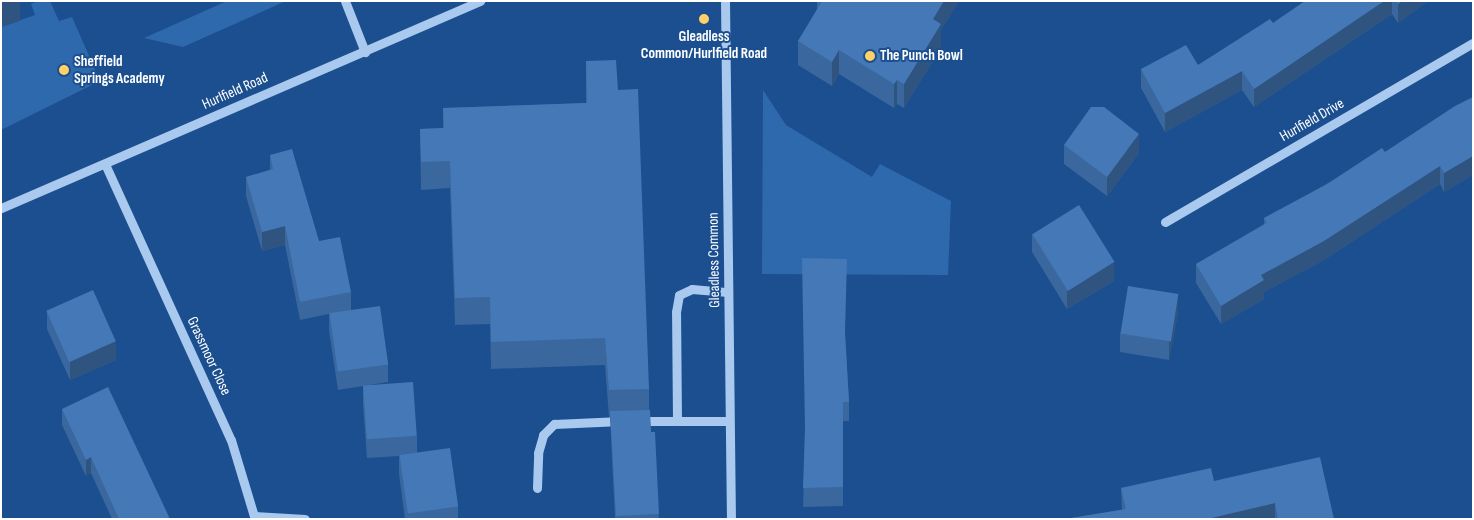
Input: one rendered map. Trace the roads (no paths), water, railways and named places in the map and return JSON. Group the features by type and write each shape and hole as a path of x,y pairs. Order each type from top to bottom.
{"street":[{"path":"345,1 365,52"},
{"name":"Hurlfield Road","path":"1,208 480,1"},
{"name":"Gleadless Common","path":"725,1 731,519"},
{"name":"Hurlfield Drive","path":"1165,222 1473,43"},
{"name":"Grassmoor Close","path":"104,164 231,440 254,516 305,519"},
{"path":"677,421 676,312 679,295 692,289 728,292"},
{"path":"537,488 538,453 544,435 554,424 729,421"}],"place":[{"name":"Gleadless Common/Hurlfield Road","path":"704,19"},
{"name":"The Punch Bowl","path":"870,56"},
{"name":"Sheffield Springs Academy","path":"64,70"}]}
